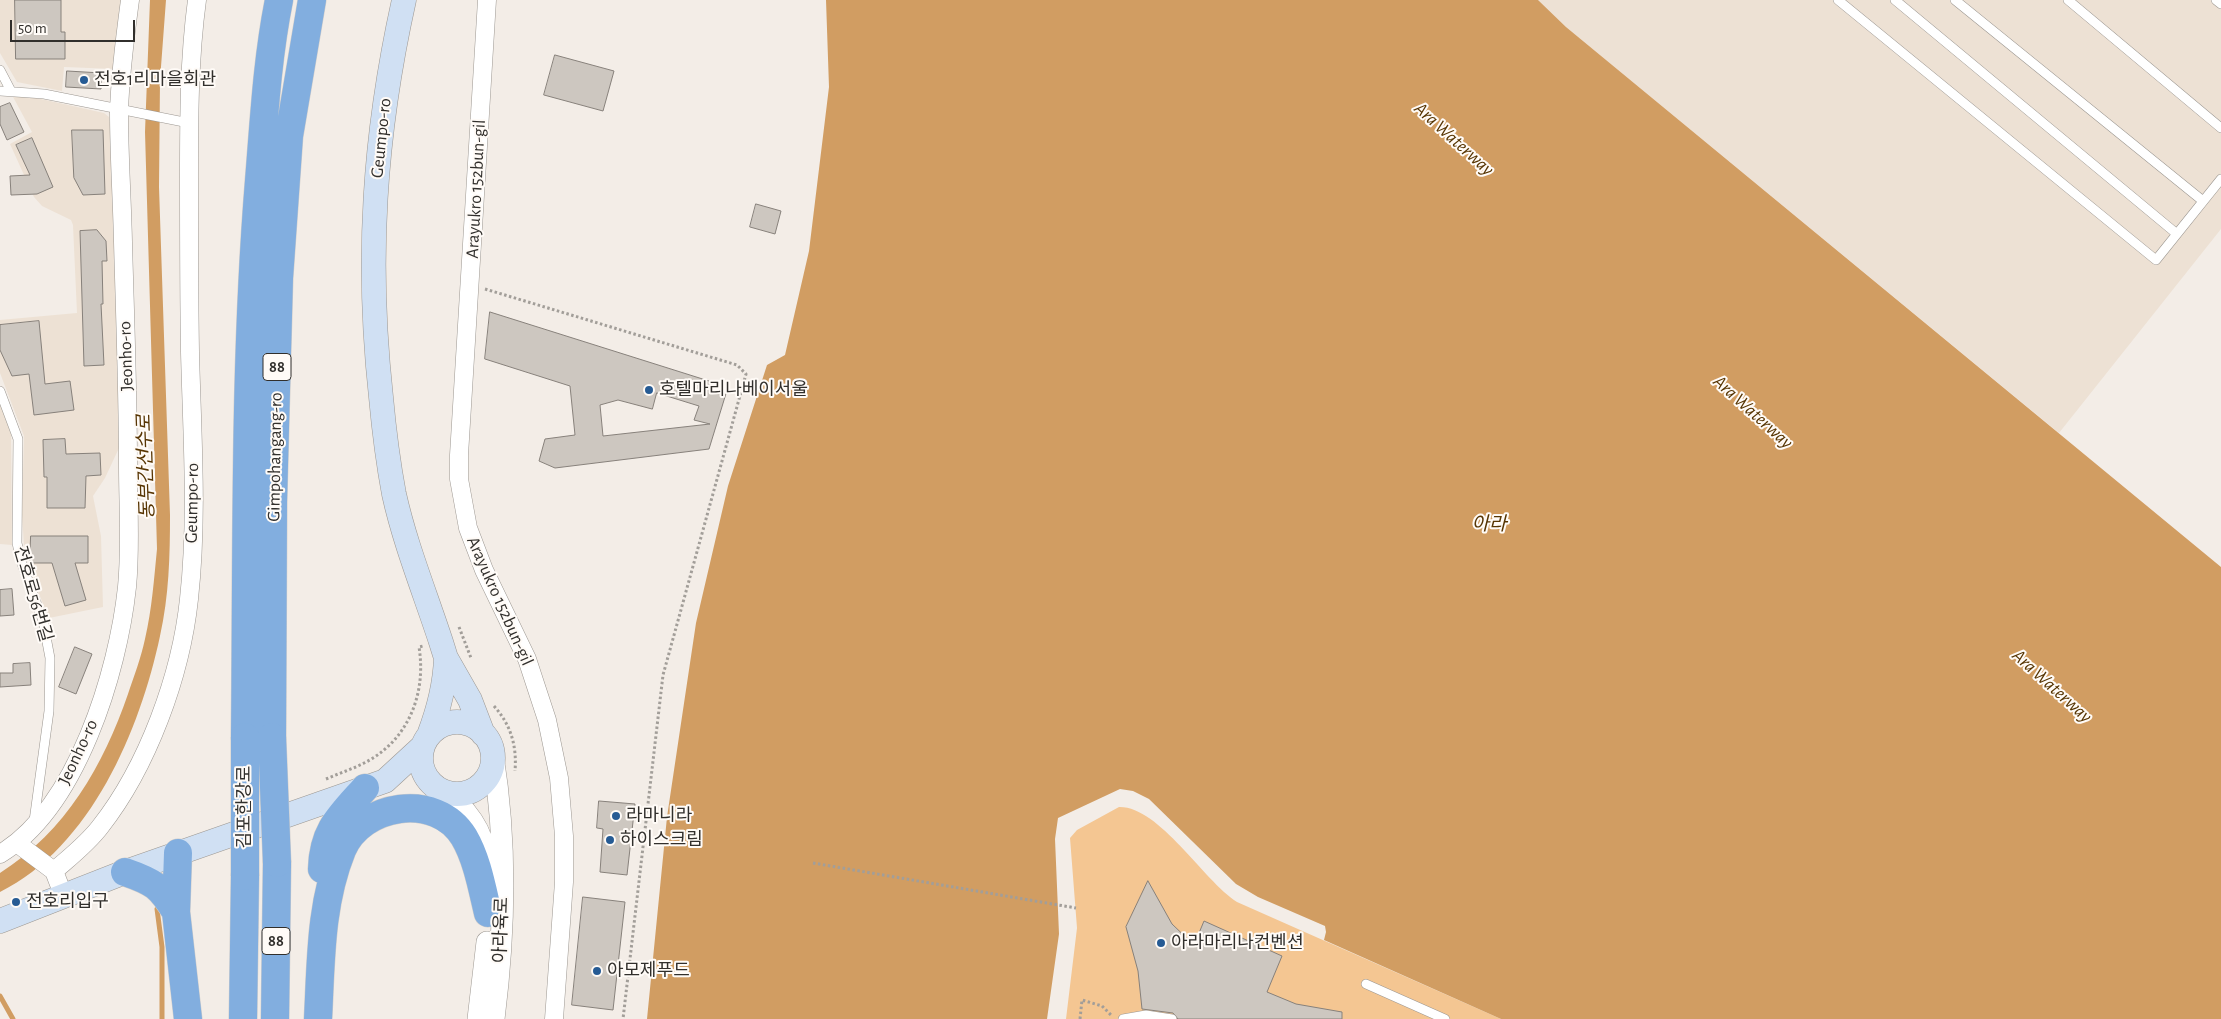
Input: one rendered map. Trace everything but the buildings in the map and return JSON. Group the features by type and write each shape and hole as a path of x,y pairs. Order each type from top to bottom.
{"highway":[{"name":"Gimpohangang-ro","path":"245,737 251,298 266,91 272,38 279,0"},
{"name":"Gimpohangang-ro","path":"272,737 273,502 279,278 289,136 312,0"},
{"name":"김포한강로","path":"243,1019 245,737"},
{"name":"김포한강로","path":"272,737 277,863 275,1019"},
{"path":"318,1019 324,913 321,888 323,850 330,830 340,815 375,784"},
{"path":"324,913 336,866 350,836 361,824 373,816 406,808 436,814 450,822 464,836 478,875 488,913"},
{"path":"178,853 176,912 188,1019"},
{"path":"125,872 156,885 165,894 176,912"}],"main road":[{"name":"Geumpo-ro","path":"404,0 392,56 379,146 373,226 373,299 387,453 395,496 446,658"},
{"path":"446,658 470,700 483,734"},
{"path":"441,790 423,770 421,758 440,706 446,658"},
{"path":"0,921 125,872 375,784 412,782 457,793 468,792 485,779 491,769 492,756 490,744 474,726 462,722 450,722 438,727 426,740 375,784"}],"street":[{"name":"Jeonho-ro","path":"0,854 21,846 54,802 68,779 94,720 108,680 120,633 127,585 128,404 123,57 130,0"},
{"name":"Geumpo-ro","path":"51,868 74,854 100,827 132,778 151,738 171,685 189,600 193,481 189,294 182,122 197,0"},
{"name":"Arayukro 152bun-gil","path":"487,0 459,455 462,502 476,551 514,630 539,694 554,748 560,787 564,836 564,882 554,1019"},
{"name":"아라육로","path":"492,756 498,790 503,840 502,936 494,1019"},
{"path":"441,790 464,808 475,822 486,852 488,869 486,964 478,1019"},
{"path":"21,846 51,868 64,897"}],"lane":[{"path":"1838,0 2156,260 2221,179"},
{"path":"1895,0 2177,234"},
{"path":"1955,0 2203,201"},
{"path":"2068,0 2221,128"},
{"path":"2216,0 2221,4"},
{"path":"0,70 11,91"},
{"path":"0,91 44,94 182,122"},
{"name":"전호로56번길","path":"0,391 18,439 17,543 30,586 44,621 50,658 49,711 32,829"},
{"path":"1366,984 1445,1019"},
{"path":"1123,1019 1146,1015 1172,1019"}],"path":[{"path":"470,284 737,365 746,374 663,675 623,1019"},
{"path":"456,619 463,638"},
{"path":"813,863 1076,908"},
{"path":"1080,1019 1082,1000 1102,1006 1115,1019"}],"shaded area":[{"path":"0,0 123,0 115,69 64,67 62,91 17,82 0,53"},
{"path":"1538,0 2221,0 2221,229 2059,433 1566,27"},
{"path":"12,95 32,97 104,113 109,117 110,124 116,262 119,448 105,478 93,496 101,536 103,607 49,618 32,577 24,545 22,515 24,436 0,373 0,320 77,313 73,225 71,220 42,206 34,197 10,144 32,132"},
{"path":"0,402 11,434 12,545 0,544"},
{"path":"1119,807 1134,810 1150,818 1224,892 1237,902 1501,1019 1066,1019 1077,928 1070,838 1077,830"}],"water":[{"path":"150,0 166,0 160,80 159,187 170,530 168,576 163,621 151,672 139,709 125,746 107,782 85,816 61,846 32,872 0,892 0,873 23,856 63,817 94,771 107,746 128,694 142,653 149,616 157,549 145,132"},
{"name":"아라","path":"826,0 1538,0 1566,27 2221,567 2221,1019 1501,1019 1324,940 1325,926 1258,897 1236,884 1149,799 1133,791 1120,789 1058,818 1055,839 1059,934 1047,1019 647,1019 667,817 696,623 728,486 767,365 785,355 809,251 829,87"}],"waterway":[{"path":"157,909 162,947 162,1019"},
{"path":"0,996 13,1019"}],"place":[{"name":"전호1리마을회관","path":"84,80"},
{"name":"호텔마리나베이서울","path":"649,390"},
{"name":"라마니라","path":"616,816"},
{"name":"하이스크림","path":"610,840"},
{"name":"전호리입구","path":"16,902"},
{"name":"아라마리나컨벤션","path":"1161,943"},
{"name":"아모제푸드","path":"597,971"}],"water label":[{"name":"Ara Waterway","path":"1454,139"},
{"name":"Ara Waterway","path":"1753,412"},
{"name":"동부간선수로","path":"146,467"},
{"name":"Ara Waterway","path":"2052,686"}]}
